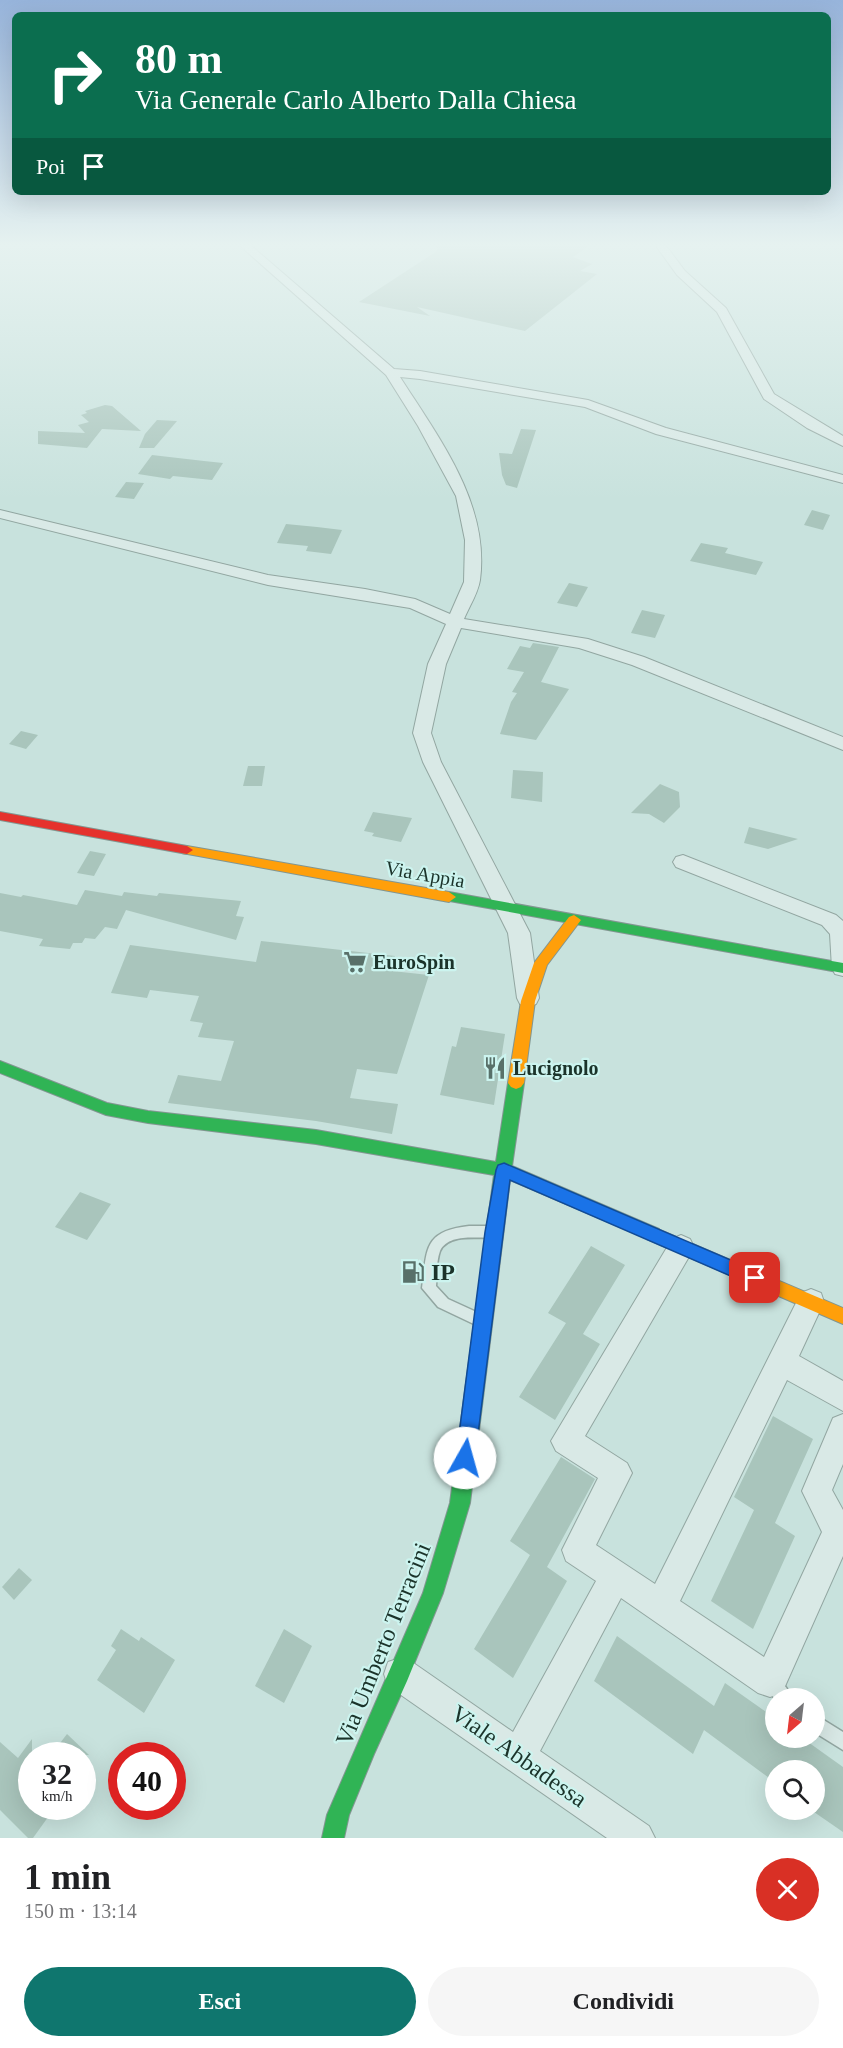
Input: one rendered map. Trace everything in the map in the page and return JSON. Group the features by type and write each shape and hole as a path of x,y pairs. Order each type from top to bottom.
{"street":[{"path":"340,329 391,373 425,426 463,496 473,540 472,582 437,664 423,733 432,762 519,933 528,1000"},
{"path":"732,329 769,396 812,425 843,442"},
{"path":"391,373 420,375 588,404 616,417 661,431 843,479"},
{"path":"0,514 268,580 365,594 415,604 454,622 582,644 638,661 843,744"},
{"name":"Via Appia","path":"0,816 843,968"},
{"path":"683,862 829,920 840,931 843,968"},
{"name":"Via Umberto Terracini","path":"333,1838 338,1815 365,1748 400,1674 433,1593 460,1503 494,1232 528,1000 541,963 574,920"},
{"path":"0,1067 106,1109 148,1117 316,1137 504,1170 843,1316"},
{"path":"681,1247 566,1441 617,1473 578,1550 776,1688"},
{"path":"661,1606 811,1302"},
{"path":"782,1361 843,1397"},
{"path":"777,1688 841,1534 817,1491 843,1428"},
{"path":"519,1756 616,1576"},
{"name":"Viale Abbadessa","path":"400,1674 637,1838"}],"lane":[{"path":"482,1322 443,1303 429,1288 435,1247 440,1241 466,1233 494,1232"},
{"path":"825,1730 843,1742"}],"building":[{"path":"105,405 112,406 141,431 102,429 87,448 38,444 38,431 85,433 78,425 89,422 81,415 87,413 85,411"},
{"path":"157,420 177,421 154,448 139,448 145,434"},
{"path":"521,429 536,430 517,488 506,485 499,453 512,454"},
{"path":"152,455 223,463 212,480 173,476 170,479 138,474"},
{"path":"126,482 144,483 134,499 115,497"},
{"path":"812,510 830,515 823,530 804,525"},
{"path":"286,524 342,530 331,554 306,551 308,546 277,543"},
{"path":"701,543 728,548 725,553 763,562 756,575 690,561"},
{"path":"569,583 588,587 577,607 557,603"},
{"path":"642,610 665,615 655,638 631,633"},
{"path":"533,643 559,647 541,682 569,689 536,740 500,734 511,702 517,693 512,692 524,672 507,669 520,646 530,648"},
{"path":"21,731 38,735 26,749 9,744"},
{"path":"248,766 265,766 262,786 243,786"},
{"path":"513,770 543,772 542,802 511,798"},
{"path":"660,784 679,792 680,807 664,823 649,814 631,813"},
{"path":"373,812 412,818 401,842 372,836 374,833 364,831"},
{"path":"749,827 798,839 768,849 744,843"},
{"path":"90,851 106,854 94,876 77,873"},
{"path":"85,890 122,896 124,892 157,896 159,893 241,901 236,916 244,917 236,940 126,910 117,929 105,927 95,939 85,938 82,943 73,943 70,949 39,946 43,939 0,931 0,893 77,905"},
{"path":"261,941 395,956 392,971 429,975 397,1074 357,1069 350,1098 398,1104 392,1134 316,1121 168,1103 178,1075 221,1081 234,1041 198,1037 203,1023 190,1021 199,996 150,990 147,998 111,993 130,945 256,962"},
{"path":"461,1027 505,1034 494,1105 440,1095 452,1046 456,1047"},
{"path":"80,1192 111,1204 87,1240 55,1227"},
{"path":"591,1246 625,1265 583,1334 600,1344 555,1420 519,1397 566,1323 548,1313"},
{"path":"773,1416 813,1439 775,1523 795,1536 753,1629 711,1601 754,1510 734,1497"},
{"path":"561,1457 595,1479 547,1567 567,1581 513,1678 474,1649 530,1555 510,1541"},
{"path":"19,1568 32,1580 14,1600 2,1587"},
{"path":"121,1629 139,1641 141,1637 175,1660 144,1713 97,1680 116,1650 111,1646"},
{"path":"284,1629 312,1646 284,1703 255,1686"},
{"path":"617,1636 714,1706 725,1683 765,1711 765,1748 816,1748 843,1767 843,1832 825,1820 825,1760 765,1760 765,1775 704,1730 693,1754 594,1681"},
{"path":"67,1734 75,1742 61,1742"},
{"path":"0,1742 18,1758 18,1820 46,1820 33,1838 28,1838 0,1810"}],"traffic: fast":[{"path":"449,897 843,968"},
{"path":"0,1067 106,1109 148,1117 316,1137 504,1170 653,1234"},
{"path":"333,1838 338,1815 365,1748 400,1674 433,1593 460,1503 494,1232 516,1083"}],"traffic: slow":[{"path":"187,850 449,897"},
{"path":"516,1083 528,1001 541,963 574,920"},
{"path":"653,1234 843,1316"}],"traffic: jam":[{"path":"0,816 187,850"}],"place":[{"name":"EuroSpin","path":"355,962"},
{"name":"Lucignolo","path":"495,1068"},
{"name":"IP","path":"413,1272"}],"route":[{"path":"465,1458 504,1170 755,1278"}]}
